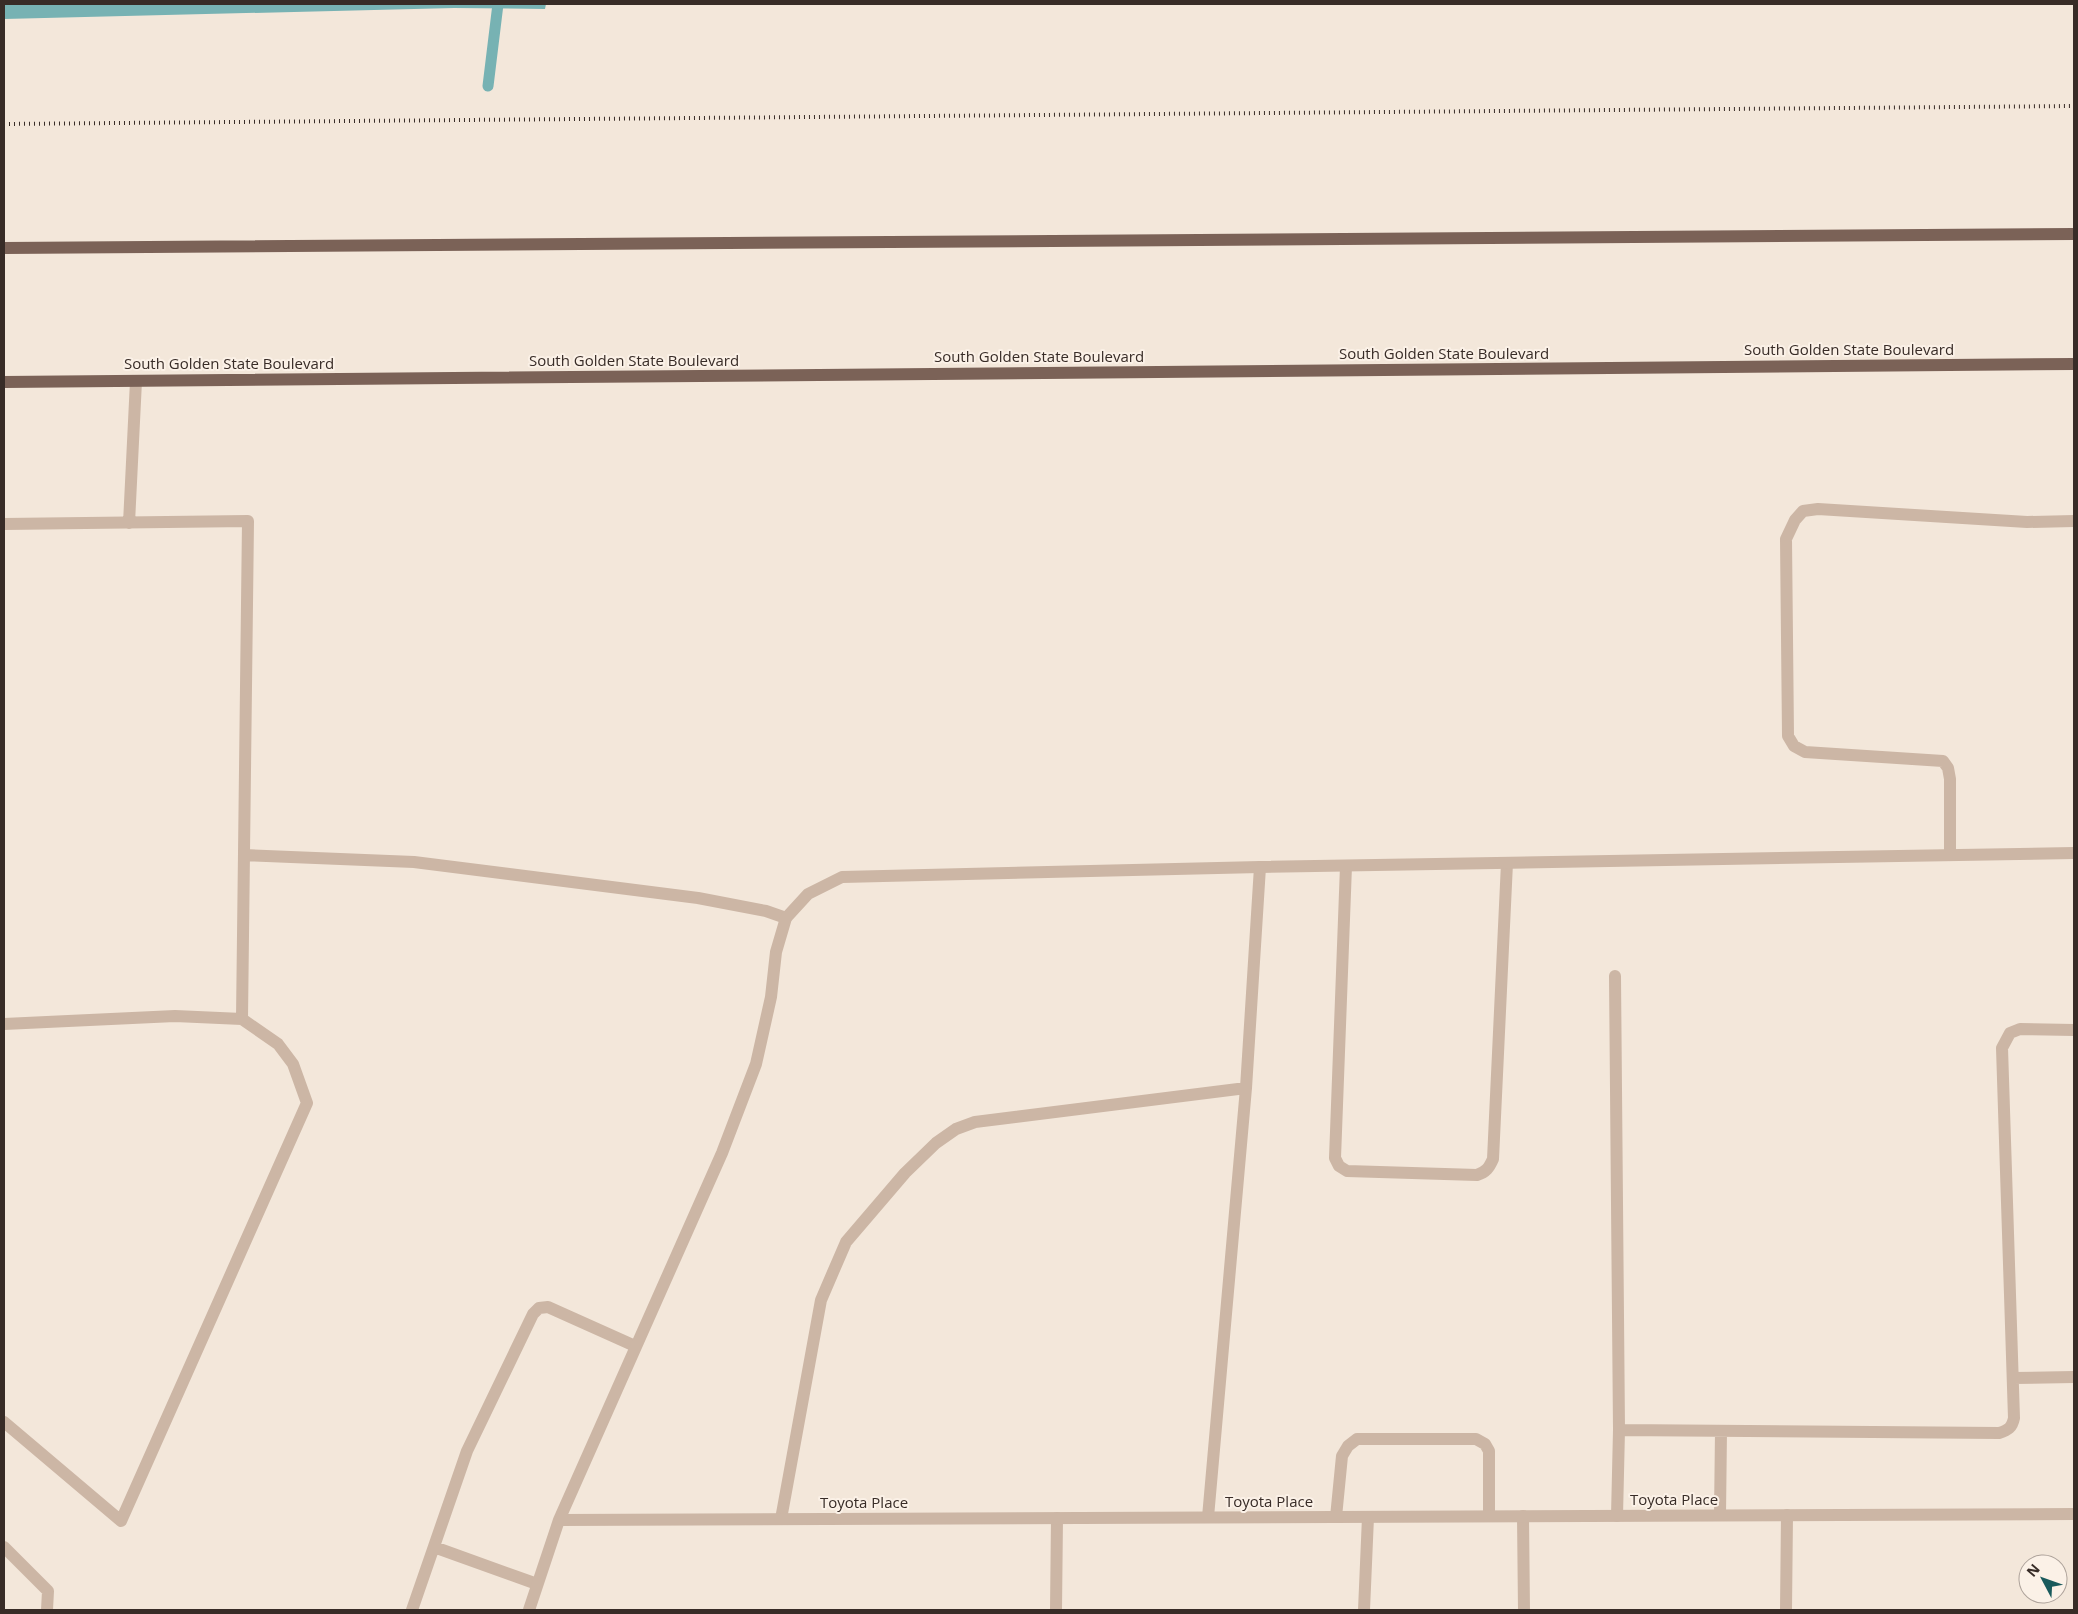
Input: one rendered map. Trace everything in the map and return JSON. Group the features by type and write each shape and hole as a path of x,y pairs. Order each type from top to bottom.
{"main road":[{"path":"4,248 2074,234"},
{"name":"South Golden State Boulevard","path":"4,382 2074,364"}],"street":[{"path":"130,523 136,380"},
{"path":"1950,855 1950,779 1948,768 1943,761 1805,752 1794,746 1788,736 1786,538 1795,520 1803,511 1818,509 2027,522 2074,521"},
{"path":"4,524 248,521 242,1019"},
{"path":"530,1610 559,1520 722,1153 756,1064 771,997 776,952 786,918 808,894 842,877 1260,867 2074,853"},
{"path":"244,855 414,862 698,898 766,911 786,918"},
{"path":"1346,866 1335,1158 1338,1166 1346,1171 1477,1175 1489,1169 1492,1159 1507,863"},
{"path":"1208,1517 1246,1088 1260,867"},
{"path":"1615,976 1619,1430 1617,1516"},
{"path":"4,1024 175,1016 242,1019 278,1044 293,1064 307,1103 121,1521 4,1422"},
{"path":"1619,1430 1999,1433 2008,1430 2013,1425 2013,1378 2002,1048 2010,1033 2020,1029 2074,1030"},
{"path":"781,1519 821,1300 846,1242 905,1173 936,1142 956,1129 975,1122 1246,1088"},
{"path":"412,1610 467,1451 533,1314 539,1308 548,1308 635,1346"},
{"path":"2013,1378 2074,1377"},
{"path":"1720,1516 1721,1431"},
{"path":"1336,1517 1342,1456 1348,1446 1357,1439 1476,1439 1485,1444 1489,1451 1489,1516"},
{"name":"Toyota Place","path":"559,1520 2074,1514"},
{"path":"1786,1610 1787,1515"},
{"path":"1523,1516 1524,1610"},
{"path":"1364,1610 1368,1517"},
{"path":"1056,1518 1056,1610"},
{"path":"4,1547 48,1591 47,1610"},
{"path":"434,1547 537,1584"}],"water":[{"path":"4,4 546,4 545,9 454,8 4,19"}],"waterway":[{"path":"488,86 498,4"}],"railway":[{"path":"4,124 2074,106"}]}
